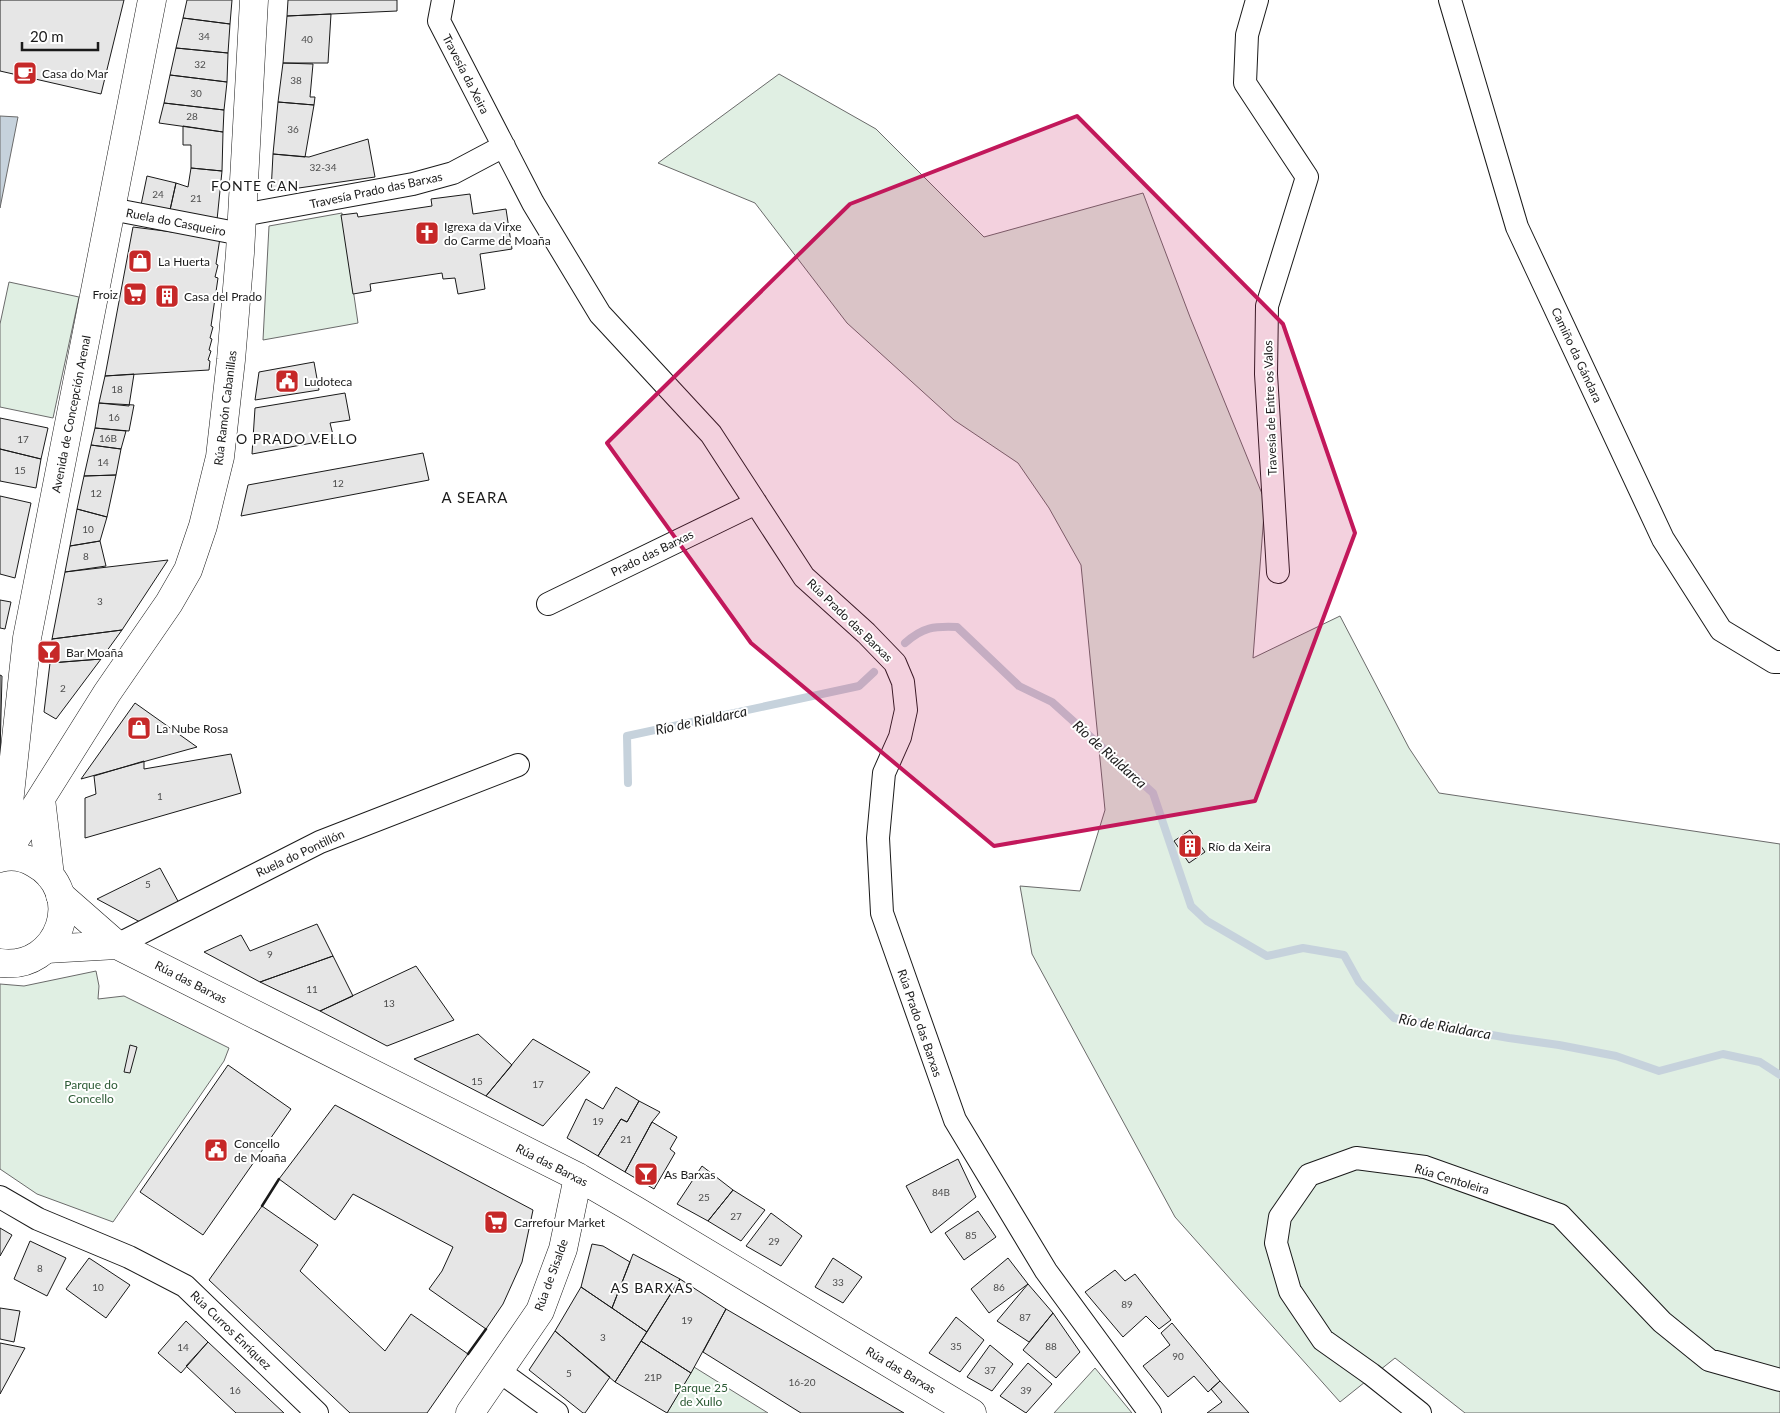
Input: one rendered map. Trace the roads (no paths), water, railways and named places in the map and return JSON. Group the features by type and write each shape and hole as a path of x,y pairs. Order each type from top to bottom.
{"street":[{"name":"Avenida de Concepción Arenal","path":"0,829 9,803 27,638 152,0"},
{"name":"Rúa Ramón Cabanillas","path":"2,857 41,799 107,693 170,603 188,570 203,526 220,457 231,360 254,0"},
{"name":"Travesía da Xeira","path":"443,0 439,22 504,146"},
{"name":"Travesía de Entre os Valos","path":"1257,0 1248,35 1245,83 1307,177 1267,306 1266,374 1278,572"},
{"name":"Camiño da Gándara","path":"1450,0 1516,227 1663,539 1722,630 1774,662 1780,662"},
{"name":"Travesía Prado das Barxas","path":"241,225 453,173 504,146"},
{"name":"Rúa Prado das Barxas","path":"504,146 533,203 600,314 711,434 804,577 866,633 895,663 903,682 906,710 900,737 884,774 878,838 882,913 955,1120 1046,1271 1150,1413"},
{"name":"Ruela do Casqueiro","path":"111,209 241,225"},
{"name":"Prado das Barxas","path":"548,604 756,503"},
{"name":"Ruela do Pontillón","path":"117,945 320,842 518,765"},
{"path":"0,963 22,962 34,957 46,949 55,938 60,924 62,910 55,885 41,799"},
{"name":"Rúa das Barxas","path":"2,857 17,857 29,860 40,867 55,885 117,945 578,1178 635,1210 972,1413"},
{"path":"46,949 117,945"},
{"name":"Rúa Centoleira","path":"1415,1409 1371,1374 1323,1340 1290,1291 1276,1243 1280,1217 1308,1175 1356,1158 1425,1167 1560,1215 1662,1322 1709,1360 1780,1380"},
{"name":"Rúa de Sisalde","path":"470,1413 540,1311 563,1249 578,1178"},
{"name":"Rúa Curros Enríquez","path":"0,1197 38,1219 129,1256 185,1286 317,1413"},
{"path":"499,1371 557,1413"}],"waterway":[{"name":"Río de Rialdarca","path":"905,643 917,634 929,629 957,627 1019,686 1052,702 1153,793 1191,906 1207,921 1267,956 1303,948 1344,955 1359,982 1394,1018 1616,1056 1659,1071 1723,1054 1760,1062 1780,1075"},
{"name":"Río de Rialdarca","path":"628,783 627,736 859,686 874,672"}],"place":[{"name":"Casa do Mar","path":"25,73"},
{"name":"Igrexa da Virxe do Carme de Moaña","path":"427,233"},
{"name":"La Huerta","path":"140,261"},
{"name":"Froiz","path":"135,294"},
{"name":"Casa del Prado","path":"167,296"},
{"name":"Ludoteca","path":"287,381"},
{"name":"Bar Moaña","path":"49,652"},
{"name":"La Nube Rosa","path":"139,728"},
{"name":"Río da Xeira","path":"1190,846"},
{"name":"Concello de Moaña","path":"216,1150"},
{"name":"As Barxas","path":"646,1174"},
{"name":"Carrefour Market","path":"496,1222"}],"district":[{"name":"FONTE CAN","path":"255,185"},
{"name":"O PRADO VELLO","path":"297,438"},
{"name":"A SEARA","path":"475,497"},
{"name":"AS BARXAS","path":"652,1287"}],"park label":[{"name":"Parque do Concello","path":"91,1091"},
{"name":"Parque 25 de Xullo","path":"701,1394"}]}
